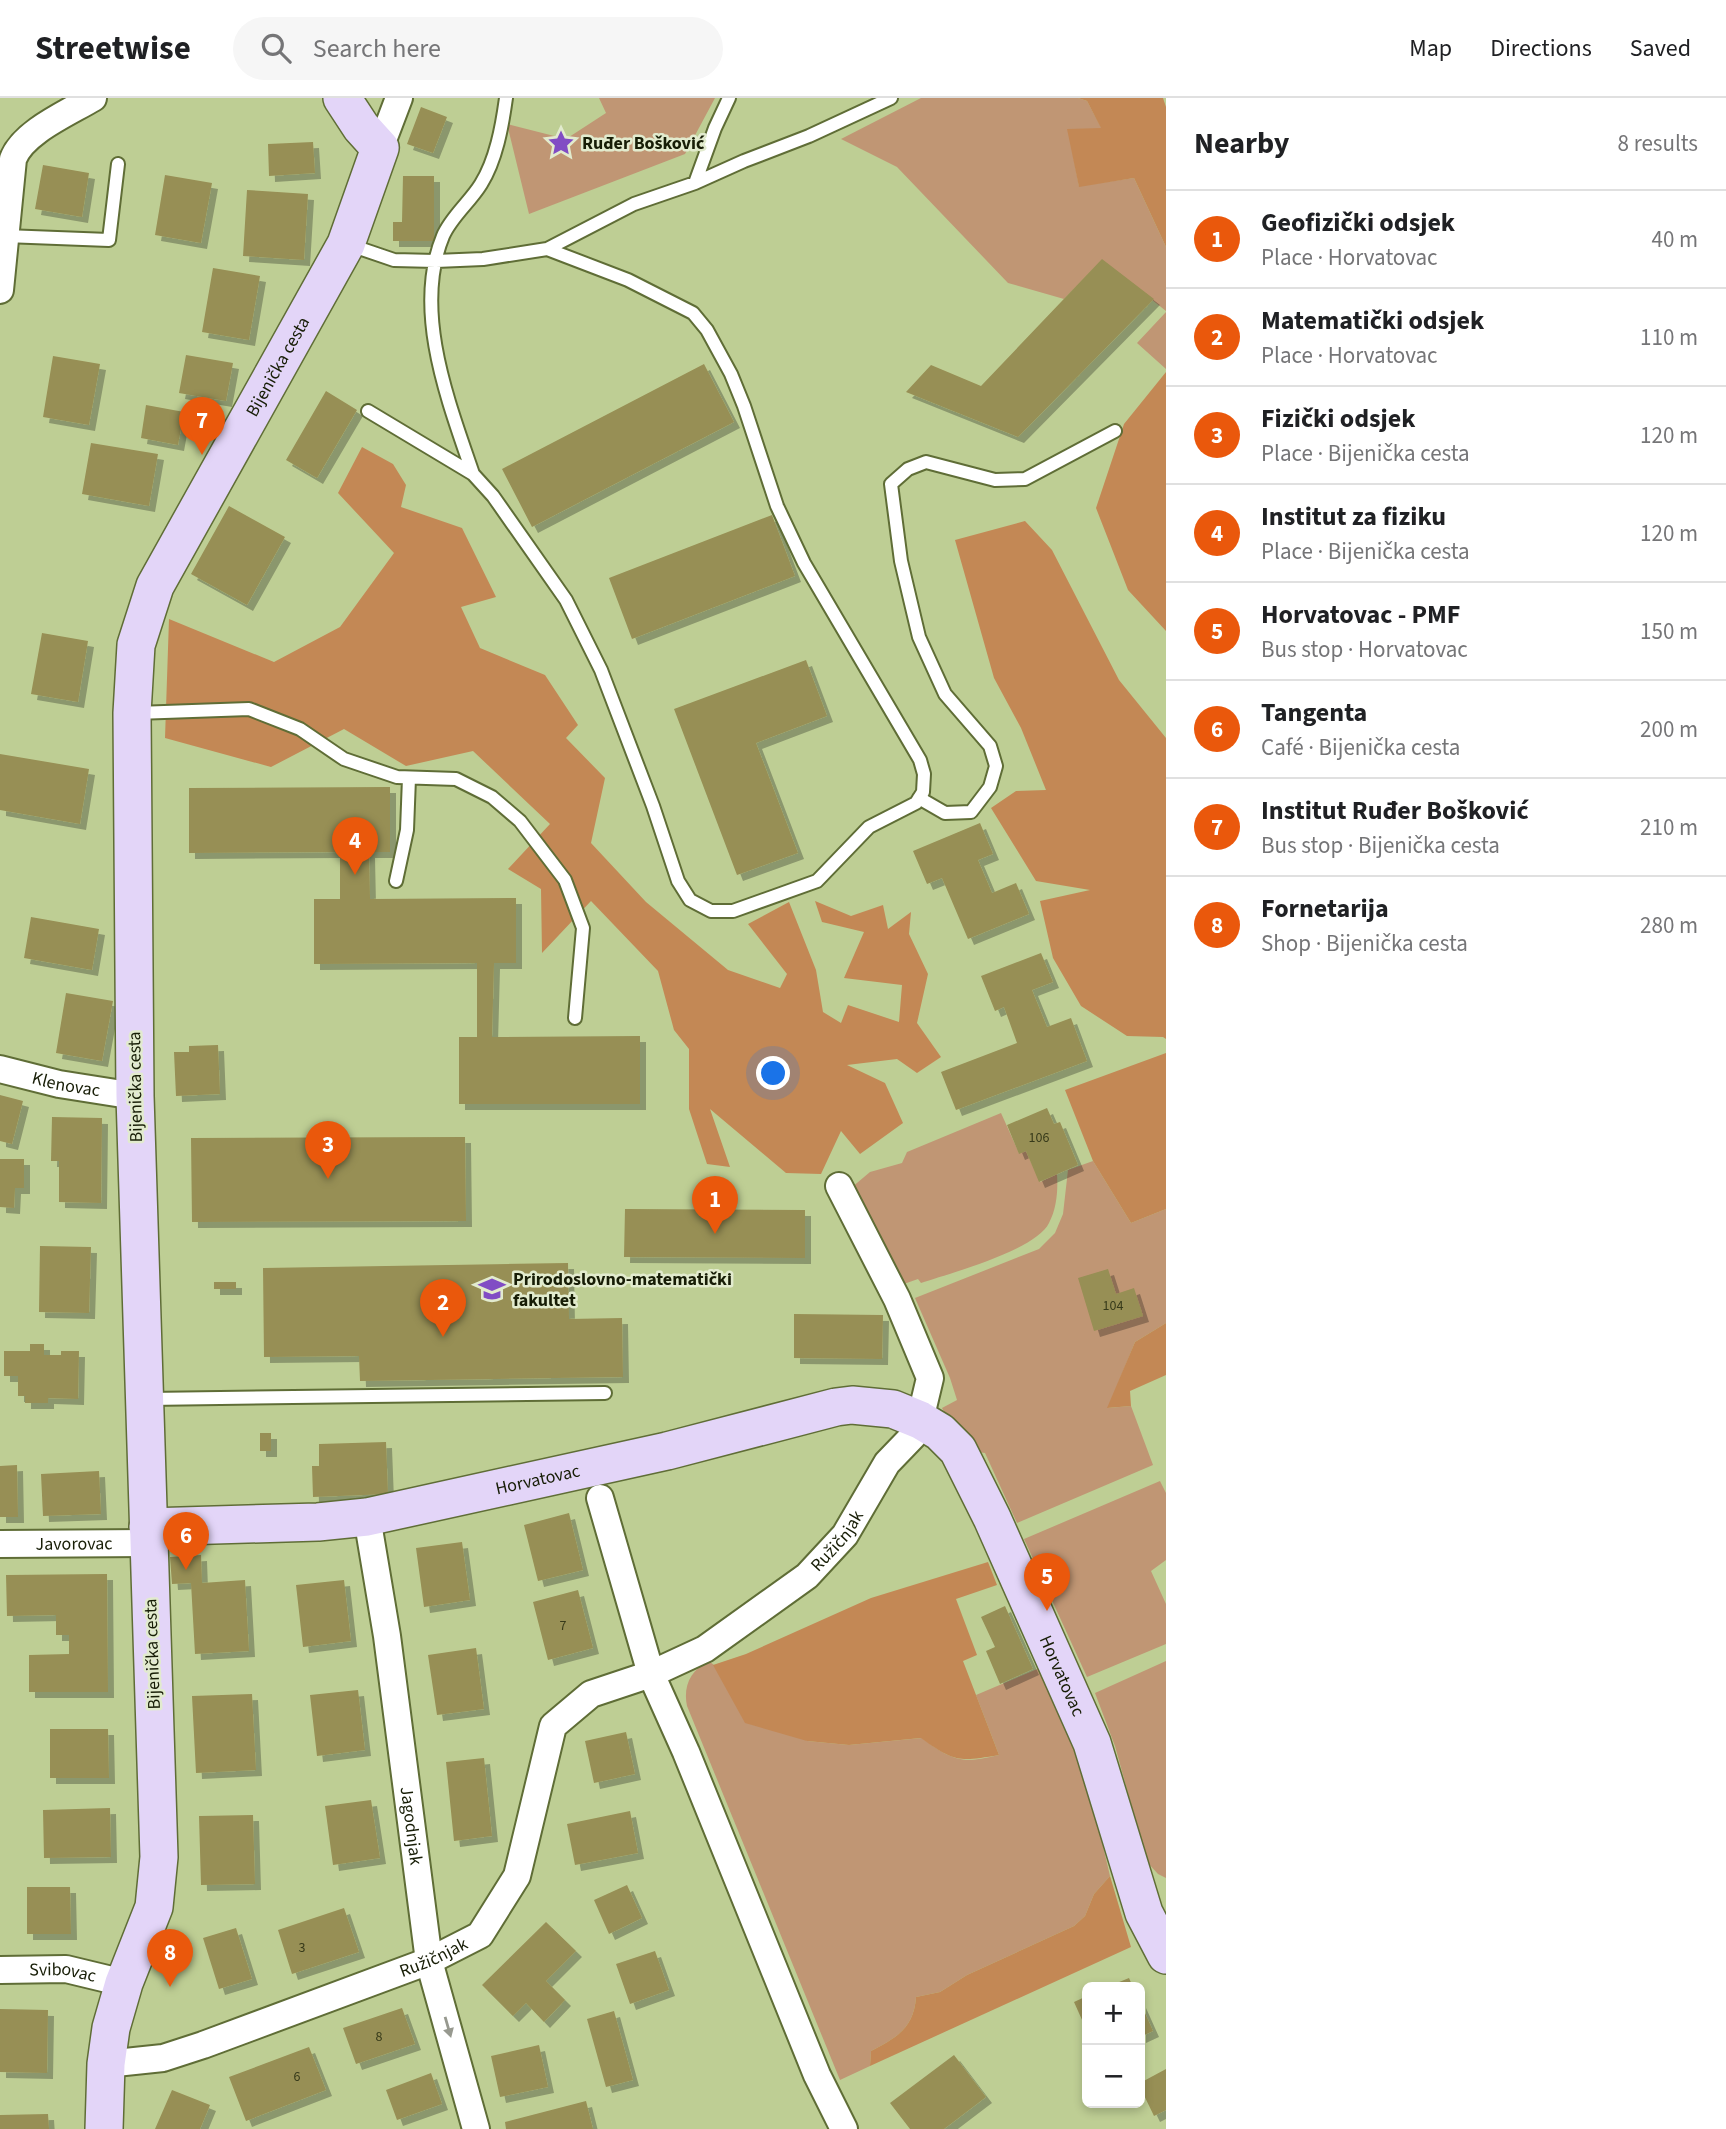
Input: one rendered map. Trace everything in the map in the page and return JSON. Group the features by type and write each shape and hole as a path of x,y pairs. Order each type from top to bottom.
{"main road":[{"path":"342,98 361,127 380,148"},
{"name":"Bijenička cesta","path":"104,2129 106,2064 111,2028 124,1983 147,1927 158,1884 159,1857 135,1096 132,713 136,645 155,586 346,244 380,148"},
{"name":"Horvatovac","path":"148,1535 368,1517 667,1451 836,1407 881,1407 920,1420 940,1432 958,1450 992,1518 1092,1743 1166,1955"}],"street":[{"path":"0,290 13,159 17,149 26,139 93,98"},
{"name":"Bijenička cesta","path":"380,148 398,98"},
{"name":"Klenovac","path":"0,1069 59,1084 135,1096"},
{"path":"839,1186 897,1299 926,1366 930,1378 920,1420"},
{"name":"Ružičnjak","path":"106,2064 142,2061 184,2051 429,1961 480,1935 517,1876 553,1726 592,1694 651,1674 705,1649 807,1576 845,1535 887,1463 913,1436 920,1420"},
{"path":"600,1497 651,1674 686,1752 812,2064 845,2129"},
{"name":"Jagodnjak","path":"368,1517 387,1636 429,1961 476,2129"},
{"name":"Javorovac","path":"0,1544 148,1535"},
{"name":"Svibovac","path":"0,1970 66,1969 124,1983"}],"lane":[{"path":"474,474 441,375 431,318 436,261 444,234 481,183 494,156 506,98"},
{"path":"695,183 729,98"},
{"path":"346,244 382,258 436,261 483,259 547,249 634,204 695,183 809,136 891,98"},
{"path":"5,236 109,240 118,164"},
{"path":"368,411 474,474 493,496 566,600 601,670 653,806 678,881 690,900 711,911 733,911 817,881 869,827 916,803 923,792 924,774 920,760 804,563 777,506 731,374 707,330 693,313 628,280 547,249"},
{"path":"919,798 945,813 971,812 990,787 996,766 990,746 945,694 919,637 901,561 891,484 908,469 926,462 995,480 1025,479 1115,431"},
{"path":"132,713 249,709 300,729 344,759 397,777 456,779 492,797 520,821 565,880 583,928 575,1017"},
{"path":"396,881 407,830 410,778"},
{"path":"144,1399 605,1393"}],"shaded area":[{"path":"599,98 715,98 685,154 529,214 507,124 566,139 606,113"},
{"path":"921,98 1078,98 1087,101 1102,129 1068,129 1079,186 1134,178 1166,247 1166,311 1102,260 1064,299 1008,283 897,167 841,139"},
{"path":"1078,98 1163,98 1166,107 1166,247 1134,178 1079,187 1067,129 1101,128 1087,101"},
{"path":"1166,312 1166,369 1137,343"},
{"path":"1166,372 1166,631 1128,590 1096,508 1124,424"},
{"path":"362,447 393,464 406,485 401,507 462,528 496,597 461,607 480,648 545,675 578,725 566,738 605,778 591,843 646,902 728,970 780,988 787,974 748,924 789,902 816,970 823,1012 841,1023 848,1005 899,1022 902,985 844,978 864,932 822,922 815,901 851,916 883,905 888,929 911,912 909,934 928,974 917,1023 941,1057 917,1073 897,1059 847,1065 885,1083 903,1123 860,1154 841,1131 821,1174 786,1173 710,1109 730,1167 707,1164 689,1109 689,1049 674,1030 658,971 591,901 542,953 541,889 508,869 550,824 473,751 406,766 344,729 271,767 165,738 169,619 274,662 340,627 394,553 338,493"},
{"path":"1025,521 1052,550 1119,680 1166,738 1166,1039 1127,1036 1081,1006 1053,958 1040,901 1090,890 1036,881 991,808 1016,791 1046,790 1021,728 994,678 955,540"},
{"path":"1166,1053 1166,1209 1131,1223 1093,1161 1065,1090"},
{"path":"1001,1113 1019,1153 1026,1151 1040,1182 1057,1174 1056,1199 1049,1223 1041,1233 1011,1251 921,1283 918,1279 901,1285 851,1188 870,1172 902,1163 907,1152"},
{"path":"1093,1161 1131,1223 1166,1209 1166,1323 1135,1342 1108,1408 1131,1406 1153,1465 1017,1523 985,1453 978,1452 959,1424 947,1417 942,1408 957,1400 915,1298 1039,1249 1055,1233 1063,1214 1068,1170"},
{"path":"1166,1323 1166,1375 1130,1391 1131,1406 1107,1408 1135,1342"},
{"path":"1160,1481 1166,1493 1166,1560 1151,1571 1166,1604 1166,1644 1087,1677 1024,1539"},
{"path":"988,1562 997,1585 956,1599 977,1655 963,1661 999,1755 975,1759 957,1758 941,1752 921,1738 849,1745 807,1741 745,1723 713,1665 746,1654 871,1598"},
{"path":"709,1661 807,1741 849,1745 922,1738 941,1752 966,1760 999,1755 976,1695 1042,1667 1085,1769 1110,1876 1094,1894 1085,1916 1074,1926 967,1975 940,1992 916,1997 912,2017 896,2036 871,2051 870,2066 840,2080 687,1706 689,1680 697,1669"},
{"path":"1166,1661 1166,1878 1147,1862 1115,1746 1095,1693"},
{"path":"1110,1876 1131,1947 870,2066 871,2051 896,2036 912,2017 916,1997 940,1992 967,1975 1074,1926 1085,1916 1094,1894"}],"building":[{"path":"421,107 447,117 433,153 407,144"},
{"path":"313,142 315,173 269,176 268,144"},
{"path":"43,165 89,173 82,217 35,209"},
{"path":"165,175 212,183 201,243 155,235"},
{"path":"403,176 434,176 434,241 393,241 393,222 402,222"},
{"path":"247,190 308,194 304,260 243,256"},
{"path":"1102,259 1154,299 1018,437 906,392 931,365 981,386"},
{"path":"213,268 260,276 249,340 202,332"},
{"path":"186,355 233,363 226,401 179,393"},
{"path":"53,356 100,364 89,425 43,417"},
{"path":"704,364 734,422 532,527 502,469"},
{"path":"326,391 357,410 317,478 286,460"},
{"path":"146,405 184,412 178,445 141,438"},
{"path":"91,443 158,454 149,506 82,494"},
{"path":"229,506 285,537 247,605 191,574"},
{"path":"772,515 795,576 632,639 609,578"},
{"path":"42,633 88,641 78,702 31,694"},
{"path":"806,660 827,716 756,743 798,853 737,875 674,709"},
{"path":"0,754 89,769 80,824 0,810"},
{"path":"390,787 390,852 369,852 370,899 516,898 516,963 494,963 492,1037 640,1036 640,1104 459,1104 459,1037 477,1037 477,963 314,964 314,899 340,899 340,852 189,853 189,788"},
{"path":"980,823 993,854 978,860 992,893 1016,883 1029,914 968,939 942,878 927,884 913,851"},
{"path":"31,917 99,929 92,970 24,958"},
{"path":"1041,953 1053,982 1032,990 1047,1027 1071,1018 1087,1061 956,1110 941,1072 1017,1043 1004,1007 995,1011 981,976"},
{"path":"66,993 113,1001 102,1061 56,1053"},
{"path":"218,1045 220,1094 176,1096 174,1052 189,1052 189,1046"},
{"path":"0,1095 23,1101 12,1144 0,1141"},
{"path":"1047,1108 1054,1124 1060,1122 1078,1165 1039,1182 1026,1151 1019,1154 1007,1125"},
{"path":"52,1117 102,1118 101,1203 59,1202 59,1161 51,1161"},
{"path":"465,1137 466,1221 192,1222 191,1138"},
{"path":"0,1159 24,1159 24,1188 15,1188 14,1208 0,1207"},
{"path":"625,1209 805,1210 805,1258 624,1257"},
{"path":"40,1246 91,1247 89,1313 39,1312"},
{"path":"568,1263 569,1319 622,1318 623,1377 360,1381 359,1356 264,1357 263,1268"},
{"path":"1108,1269 1116,1294 1134,1288 1143,1316 1094,1331 1078,1278"},
{"path":"214,1282 236,1282 236,1289 214,1289"},
{"path":"794,1314 883,1315 882,1359 794,1358"},
{"path":"30,1344 44,1344 44,1355 79,1351 78,1399 48,1398 48,1403 25,1403 25,1396 18,1396 18,1376 4,1376 4,1351 30,1351"},
{"path":"260,1433 271,1433 271,1451 260,1451"},
{"path":"386,1442 388,1494 313,1497 312,1466 319,1466 319,1444"},
{"path":"17,1465 18,1517 0,1517 0,1466"},
{"path":"99,1471 101,1514 43,1516 41,1474"},
{"path":"569,1513 583,1570 538,1581 524,1525"},
{"path":"462,1542 470,1600 424,1607 416,1548"},
{"path":"201,1555 202,1583 245,1580 249,1651 195,1654 191,1583 172,1584 170,1557"},
{"path":"107,1574 108,1692 29,1692 29,1655 69,1654 69,1635 56,1635 56,1615 7,1616 6,1575"},
{"path":"344,1580 351,1641 303,1647 296,1585"},
{"path":"578,1590 593,1648 548,1660 533,1602"},
{"path":"1005,1606 1033,1669 1000,1684 986,1651 995,1647 981,1617"},
{"path":"476,1648 484,1709 437,1715 428,1655"},
{"path":"358,1690 365,1750 317,1756 310,1695"},
{"path":"252,1694 256,1770 196,1773 192,1696"},
{"path":"50,1729 108,1729 109,1778 50,1778"},
{"path":"626,1732 635,1774 594,1783 585,1741"},
{"path":"484,1758 492,1836 454,1841 446,1762"},
{"path":"371,1800 380,1858 333,1865 325,1806"},
{"path":"110,1808 111,1857 44,1858 43,1810"},
{"path":"630,1811 638,1853 575,1865 567,1824"},
{"path":"253,1815 255,1884 201,1885 199,1816"},
{"path":"627,1885 642,1918 609,1934 594,1900"},
{"path":"27,1887 70,1887 71,1934 27,1934"},
{"path":"344,1908 359,1952 292,1974 278,1930"},
{"path":"546,1922 576,1951 546,1981 565,2000 544,2022 526,2003 513,2016 482,1985"},
{"path":"236,1928 252,1979 219,1989 203,1938"},
{"path":"655,1951 669,1990 630,2004 616,1964"},
{"path":"1082,1998 1082,2020 1074,2002"},
{"path":"402,2008 415,2044 356,2064 343,2028"},
{"path":"0,2009 48,2010 47,2073 0,2072"},
{"path":"614,2011 633,2080 606,2087 587,2019"},
{"path":"1145,2013 1153,2031 1145,2035"},
{"path":"539,2045 548,2087 500,2097 491,2056"},
{"path":"309,2047 326,2090 246,2121 229,2077"},
{"path":"954,2055 986,2097 944,2129 910,2129 890,2103"},
{"path":"1166,2069 1166,2110 1154,2116 1145,2097 1145,2080"},
{"path":"431,2073 442,2104 397,2120 386,2090"},
{"path":"172,2090 210,2105 200,2129 155,2129"},
{"path":"586,2101 593,2129 506,2129 505,2122"},
{"path":"48,2114 49,2129 0,2129 0,2115"}],"place":[{"name":"Ruđer Bošković","path":"561,143"},
{"name":"Institut Ruđer Bošković","path":"202,455"},
{"name":"Institut za fiziku","path":"355,875"},
{"name":"Fizički odsjek","path":"328,1179"},
{"name":"Geofizički odsjek","path":"715,1234"},
{"name":"Prirodoslovno-matematički fakultet","path":"492,1289"},
{"name":"Matematički odsjek","path":"443,1337"},
{"name":"Tangenta","path":"186,1570"},
{"name":"Horvatovac - PMF","path":"1047,1611"},
{"name":"Fornetarija","path":"170,1987"}]}
